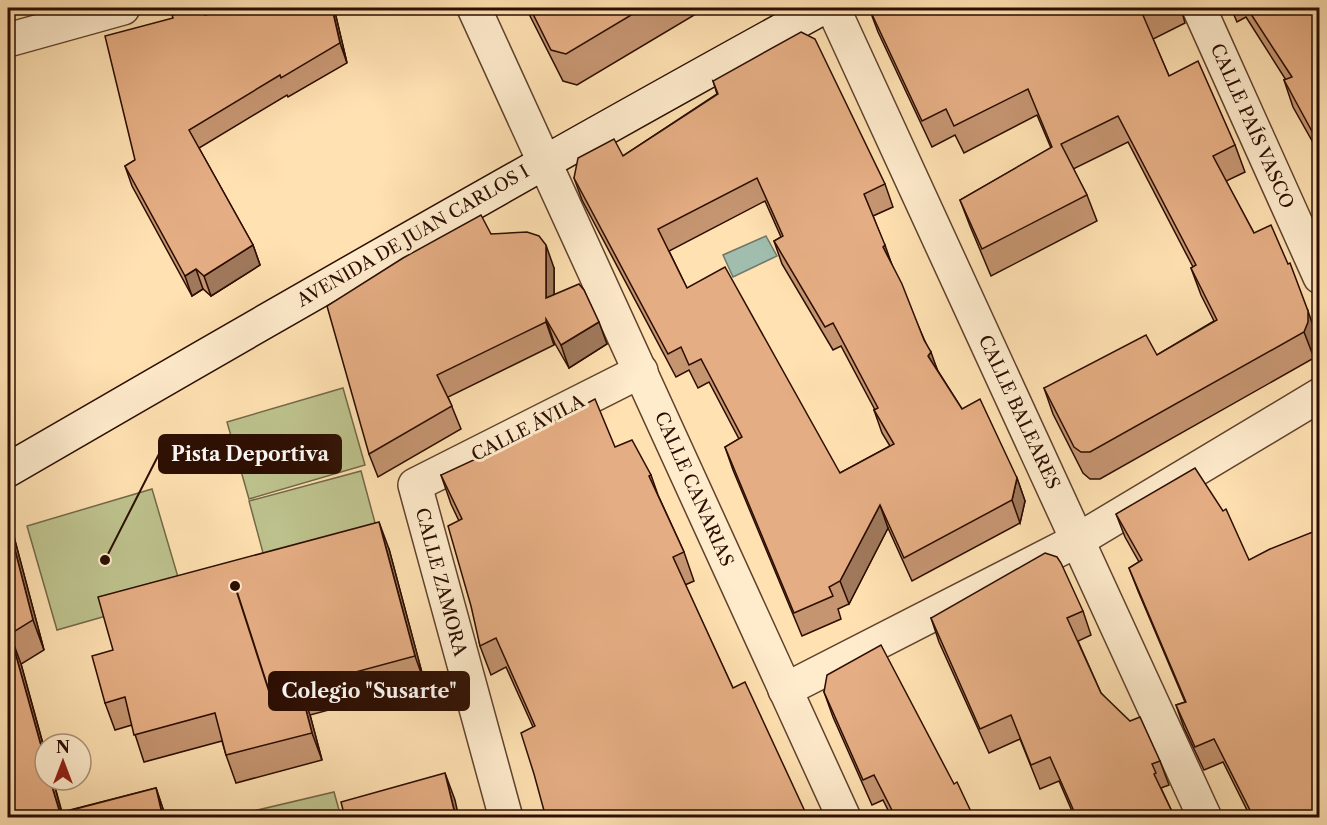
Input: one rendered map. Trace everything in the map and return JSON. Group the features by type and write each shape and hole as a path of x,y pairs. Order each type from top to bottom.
{"street":[{"path":"8,40 123,8"},
{"name":"CALLE CANARIAS","path":"474,8 844,818"},
{"name":"AVENIDA DE JUAN CARLOS I","path":"8,470 312,293 822,8"},
{"name":"CALLE BALEARES","path":"832,8 1205,818"},
{"name":"CALLE PAÍS VASCO","path":"1199,8 1320,277"},
{"name":"CALLE ÁVILA","path":"415,485 640,371"},
{"path":"786,690 1078,540 1320,395"},
{"name":"CALLE ZAMORA","path":"415,485 506,818"}],"green space":[{"path":"343,388 365,465 249,499 227,422"},
{"path":"361,471 381,545 269,575 249,501"},
{"path":"152,489 183,594 57,630 27,526"},
{"path":"334,792 341,817 228,817"}],"shaded area":[{"path":"766,236 777,256 733,277 723,255"}],"building":[{"path":"234,8 332,8 340,43 281,78 280,75 189,130 253,245 204,276 196,269 185,276 125,166 135,160 105,36 173,18 172,15 203,9 205,15"},
{"path":"530,8 643,8 566,54 551,50"},
{"path":"869,8 1153,8 1142,13 1169,76 1198,61 1235,145 1213,156 1254,233 1271,225 1288,264 1290,263 1308,311 1308,322 1304,332 1090,452 1081,452 1074,447 1044,388 1146,335 1157,355 1217,320 1191,268 1196,265 1118,116 1061,144 1087,195 982,249 960,200 1052,147 1028,89 954,126 946,109 922,121"},
{"path":"1247,8 1320,8 1320,146 1284,80 1292,77"},
{"path":"801,32 815,39 885,184 864,194 885,245 883,247 902,284 931,352 928,356 962,409 980,399 1017,478 1012,500 904,558 880,505 840,581 829,587 833,596 794,613 725,447 742,437 701,359 689,365 681,347 668,354 574,178 578,158 614,139 623,156 718,94 713,81","holes":["757,178 783,236 774,241 825,327 833,323 878,408 874,410 894,444 840,473 725,267 687,288 658,229"]},
{"path":"481,215 491,234 527,232 539,236 546,245 546,298 579,284 599,322 561,345 546,319 546,322 437,375 452,406 369,454 327,306 403,258"},
{"path":"595,399 615,447 632,440 651,475 649,476 684,552 673,557 733,688 745,682 808,818 546,818 521,733 535,726 496,638 480,646 448,526 462,519 441,475 519,439"},
{"path":"1195,468 1223,511 1226,509 1249,560 1320,529 1320,818 1254,818 1214,739 1195,747 1176,705 1186,702 1129,568 1142,560 1116,514"},
{"path":"379,522 415,656 300,687 312,733 226,755 215,713 134,735 125,697 105,703 92,656 113,650 98,597"},
{"path":"8,523 33,620 10,634 37,732 33,732 33,792 54,792 60,813 156,788 163,818 8,818"},
{"path":"1045,553 1057,557 1061,563 1083,611 1067,618 1101,693 1130,721 1140,717 1160,761 1152,764 1156,773 1154,774 1175,818 1077,818 1050,757 1031,765 1011,715 980,729 931,618"},
{"path":"881,645 954,784 957,782 974,818 896,818 874,775 863,780 824,692 827,675"},
{"path":"445,773 456,818 345,818 341,802"}],"place":[{"name":"Pista Deportiva","path":"105,560"},
{"name":"Colegio \"Susarte\"","path":"235,586"}]}
